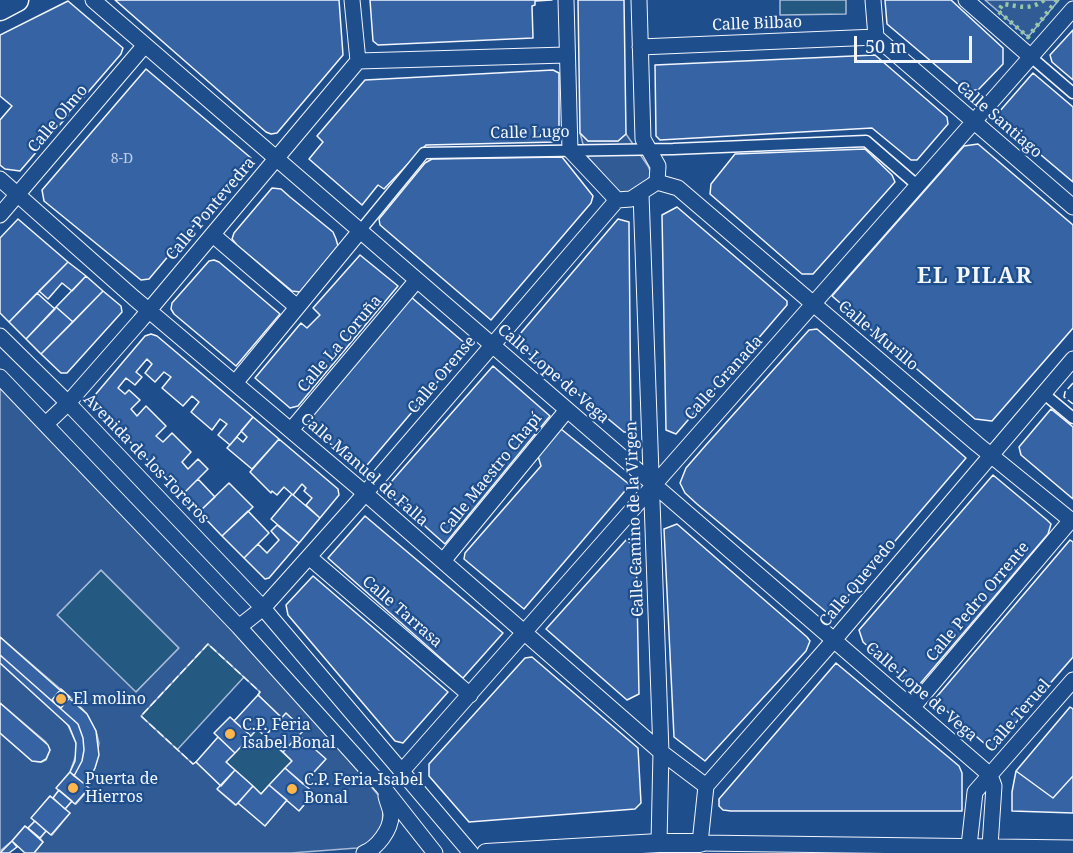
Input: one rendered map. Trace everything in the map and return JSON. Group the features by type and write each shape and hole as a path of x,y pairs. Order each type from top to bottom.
{"main road":[{"path":"0,9 17,0"}],"street":[{"name":"Calle Lope de Vega","path":"93,0 990,775"},
{"path":"352,0 358,61 566,55"},
{"path":"566,0 570,150 616,200 631,199 657,182 658,166 644,139 639,0"},
{"path":"873,0 876,37"},
{"path":"966,0 1073,93"},
{"name":"Calle Granada","path":"402,771 1073,9"},
{"name":"Calle Bilbao","path":"640,47 876,37"},
{"name":"Calle Santiago","path":"876,37 1073,207"},
{"name":"Calle Olmo","path":"0,215 145,45"},
{"name":"Calle Pontevedra","path":"46,424 68,403 149,311 358,61"},
{"name":"Calle Lugo","path":"235,383 423,153 648,149 866,141 918,186"},
{"name":"Calle Manuel de Falla","path":"0,179 149,311 366,494 661,752 706,786"},
{"name":"Calle Murillo","path":"657,182 678,188 990,455 1072,521"},
{"name":"Calle Camino de la Virgen","path":"641,194 661,752 659,843"},
{"name":"Calle Orense","path":"263,608 366,494 491,344 616,200"},
{"path":"213,235 297,307"},
{"name":"Calle La Coruña","path":"291,430 417,280"},
{"name":"Avenida de los Toreros","path":"0,336 68,403 263,608 471,853"},
{"name":"Calle Quevedo","path":"706,786 834,640 1073,359"},
{"path":"0,377 239,627 383,787 435,853"},
{"path":"1043,393 1073,418"},
{"name":"Calle Maestro Chapí","path":"443,561 567,410"},
{"name":"Calle Pedro Orrente","path":"912,708 1072,521"},
{"name":"Calle Tarrasa","path":"309,557 470,695"},
{"path":"239,627 263,608"},
{"name":"Calle Teruel","path":"967,850 975,792 1073,680"},
{"name":"Calle Teruel","path":"990,775 994,786 990,846"},
{"path":"700,843 706,786"},
{"path":"364,853 370,851 384,836 389,824 391,815 383,787"},
{"path":"486,853 659,843 967,850 990,846 1073,848"},
{"path":"726,843 741,853"}],"shaded area":[{"path":"780,0 846,0 846,14 780,15"},
{"path":"985,0 1059,0 1028,37"},
{"path":"580,133 588,141 618,141 626,134 648,166 650,177 630,192 620,193 586,155"},
{"path":"0,385 117,503 327,734 379,796 383,808 382,832 364,846 357,848 291,853 34,853 43,842 40,838 46,831 52,835 70,813 65,809 72,801 76,804 89,789 86,785 95,768 99,743 96,731 79,705 0,637","holes":["101,570 179,648 136,692 57,615","208,644 260,692 258,695 282,718 286,714 304,729 299,735 303,784 314,793 299,810 287,800 265,825 238,803 235,805 218,790 221,786 196,762 193,764 141,716"]},
{"path":"101,570 179,648 135,693 57,615"},
{"path":"208,644 244,677 177,750 141,716"},
{"path":"0,663 66,721 76,743 77,752 70,772 57,788 59,790 53,798 50,796 32,818 35,821 28,828 25,826 0,851 0,733 32,761 46,760 50,750 46,742 0,703"},
{"path":"257,729 292,761 261,794 226,762"}],"building":[{"path":"115,0 339,0 343,55 277,133 271,134"},
{"path":"370,0 552,0 535,1 535,5 532,6 533,38 378,45 373,41"},
{"path":"578,0 624,0 626,134 618,141 588,141 580,133"},
{"path":"885,0 951,0 1003,48 1003,64 978,90 965,90 887,24"},
{"path":"68,1 123,48 121,54 20,171 5,169 0,165 0,120 12,106 0,96 0,35"},
{"path":"1073,30 1073,80 1052,62 1050,55"},
{"path":"875,55 947,117 948,124 917,160 911,160 872,128 660,140 656,136 655,65"},
{"path":"146,69 251,158 149,279 141,280 44,201 42,190"},
{"path":"553,70 559,73 559,137 555,142 426,145 384,189 378,185 362,205 309,159 323,142 317,136 365,80"},
{"path":"1033,73 1073,107 1073,182 997,118 999,112"},
{"path":"978,144 1073,225 1073,328 992,421 975,419 832,296 964,146"},
{"path":"865,149 892,175 895,182 813,274 802,274 710,194 711,184 735,154"},
{"path":"562,157 593,196 591,203 491,320 380,225 379,219 425,163 432,159"},
{"path":"272,188 281,189 333,232 338,246 300,292 292,291 232,239 234,233"},
{"path":"677,207 787,301 787,305 676,434 666,430 662,215"},
{"path":"18,219 68,262 9,322 0,313 0,238"},
{"path":"618,219 629,222 631,426 628,432 624,432 514,341"},
{"path":"360,255 398,286 298,406 290,408 255,378 301,323 307,328 320,315 313,308"},
{"path":"214,260 280,314 236,366 171,309 172,303 209,261"},
{"path":"68,262 86,276 72,291 62,283 48,299 39,291"},
{"path":"86,276 103,291 73,322 56,307"},
{"path":"103,291 121,306 122,312 67,373 61,373 41,354"},
{"path":"37,293 55,309 26,339 9,322"},
{"path":"411,297 468,346 362,471 305,422"},
{"path":"56,307 73,322 41,354 26,339"},
{"path":"817,329 966,458 831,616 697,504 685,493 680,483 686,468 706,445 809,330"},
{"path":"151,334 157,336 253,417 230,445 218,435 227,424 220,419 212,430 191,412 199,402 192,396 183,406 162,388 171,377 164,372 155,382 145,373 152,364 147,359 136,372 142,377 135,385 126,378 118,388 125,394 129,390 140,400 131,409 137,416 146,406 166,426 156,436 163,442 172,433 191,452 182,462 188,469 198,459 208,469 182,495 93,404 95,395 145,336"},
{"path":"493,366 550,416 445,544 384,490"},
{"path":"1051,409 1073,427 1073,499 1021,455 1019,447"},
{"path":"253,417 279,439 252,469 227,448 237,437 243,442 247,437 241,431"},
{"path":"561,429 630,485 524,609 464,559 465,553 541,466 538,456"},
{"path":"279,439 338,489 339,495 320,518 306,505 312,498 304,491 306,488 302,484 293,495 284,487 277,495 272,491 271,493 250,472"},
{"path":"993,475 1051,524 1048,534 919,685 912,685 863,642 859,630"},
{"path":"198,479 215,497 199,512 182,495"},
{"path":"229,483 253,507 222,536 199,512"},
{"path":"292,494 320,518 299,543 271,519"},
{"path":"248,511 269,533 244,558 222,536"},
{"path":"365,516 503,633 463,678 328,558"},
{"path":"677,524 810,641 806,651 705,761 674,737 664,529"},
{"path":"277,525 299,543 269,578 265,579 244,558 258,544 267,553 279,540 271,531"},
{"path":"626,540 636,547 639,694 627,700 546,629"},
{"path":"1070,540 1073,542 1073,657 992,750 934,700"},
{"path":"313,576 448,692 403,743 395,741 288,615 286,605"},
{"path":"0,637 87,714 96,731 99,755 86,785 74,776 82,761 84,750 78,724 0,655"},
{"path":"0,655 78,724 84,750 82,761 74,776 70,772 75,761 76,743 69,726 0,663"},
{"path":"532,657 638,748 641,803 635,809 469,822 429,776 429,764 525,658"},
{"path":"836,663 959,766 962,773 962,811 731,811 723,810 719,806 719,799"},
{"name":"El molino","path":"61,689 70,697 61,708 52,700"},
{"path":"258,695 282,718 265,736 257,729 251,736 234,721"},
{"path":"0,703 48,745 50,750 46,759 41,762 32,761 0,733"},
{"path":"1070,707 1073,709 1073,776 1053,798 1016,771"},
{"path":"286,713 304,730 283,752 265,736"},
{"path":"230,717 251,736 235,753 214,733"},
{"path":"299,735 326,759 303,784 285,768 292,761 283,752"},
{"path":"218,737 235,753 226,762 235,770 221,786 196,762"},
{"name":"C.P. Feria-Isabel Bonal","path":"285,768 314,793 299,811 269,785"},
{"path":"235,770 253,786 236,805 217,789"},
{"path":"1016,771 1053,798 1073,776 1073,813 1012,811 1012,792"},
{"name":"Puerta de Hierros","path":"70,772 89,788 75,804 56,788"},
{"path":"269,785 287,800 265,826 238,803 253,786 261,794"},
{"path":"59,790 72,801 65,809 53,798"},
{"path":"50,796 70,813 51,835 31,818"},
{"path":"35,821 46,831 40,838 28,828"},
{"path":"25,826 43,842 34,853 25,853 12,841"},
{"path":"12,841 17,847 9,853 0,853"}],"hedge":[{"path":"1044,0 1029,7 1003,4 998,11 1028,37 1057,0"}],"fence":[{"path":"1073,383 1065,392 1064,397 1073,404"},
{"path":"196,762 193,764 141,716 208,644 260,692 258,695"}],"place":[{"name":"El molino","path":"61,699"},
{"name":"C.P. Feria Isabel Bonal","path":"230,734"},
{"name":"Puerta de Hierros","path":"73,788"},
{"name":"C.P. Feria-Isabel Bonal","path":"292,789"}],"district":[{"name":"EL PILAR","path":"975,277"}]}
